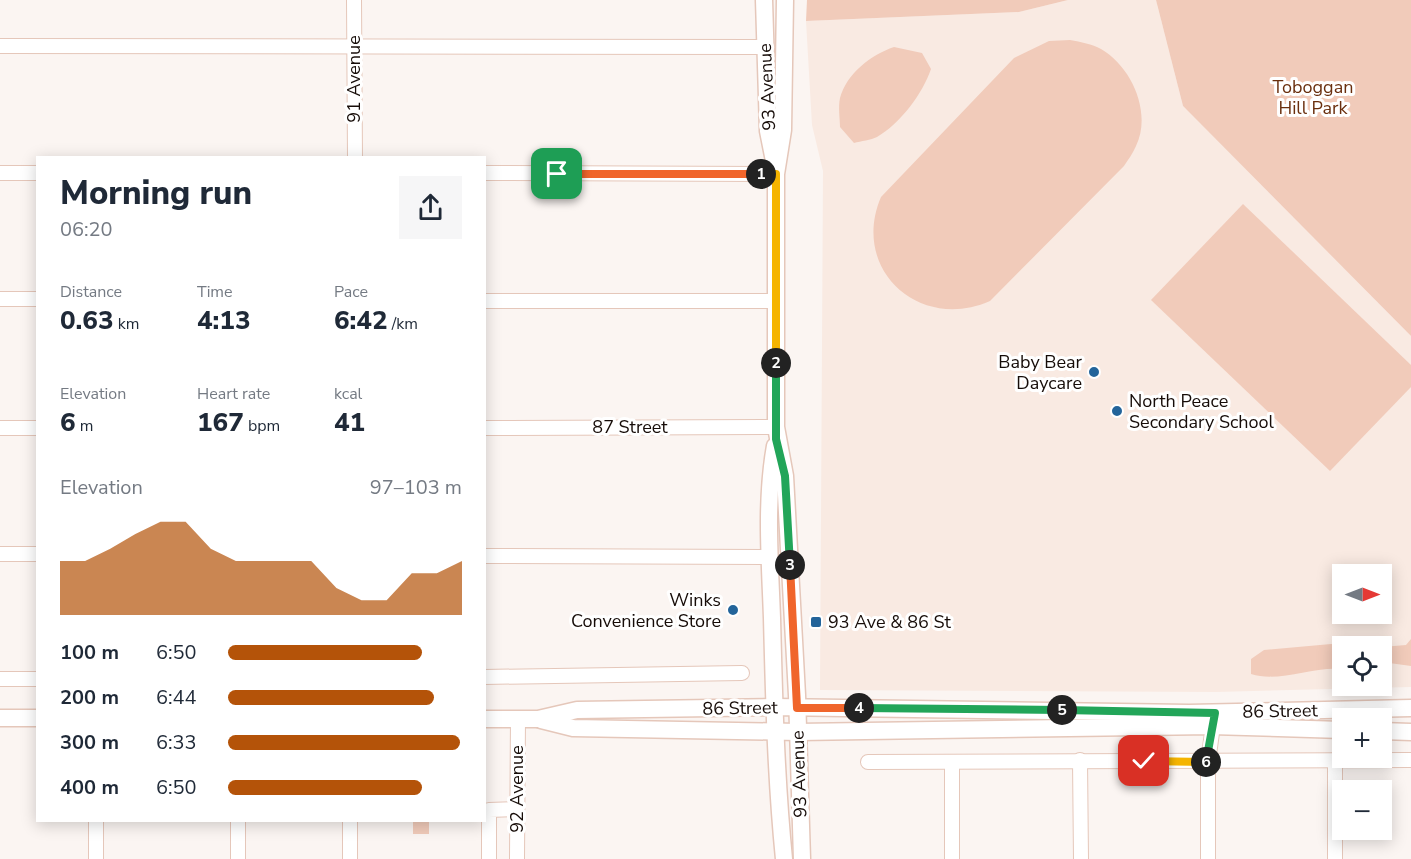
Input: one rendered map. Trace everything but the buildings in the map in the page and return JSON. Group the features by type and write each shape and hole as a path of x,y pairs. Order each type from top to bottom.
{"main road":[{"name":"93 Avenue","path":"764,0 768,131 776,174"},
{"name":"93 Avenue","path":"784,859 774,707 770,476 776,433 776,174 783,130 786,0"},
{"name":"93 Avenue","path":"776,433 785,476 802,859"},
{"name":"86 Street","path":"486,719 538,719 577,710 774,707 1213,719 1332,729"},
{"name":"86 Street","path":"538,719 573,728 798,732 1213,719 1411,708"},
{"path":"0,718 36,718"},
{"path":"1392,731 1411,732"}],"street":[{"name":"91 Avenue","path":"354,0 355,156"},
{"path":"0,46 765,47"},
{"path":"0,173 36,173"},
{"path":"486,173 776,174"},
{"path":"0,299 36,299"},
{"path":"486,301 776,302"},
{"path":"0,428 36,428"},
{"name":"87 Street","path":"486,428 776,433"},
{"path":"0,554 36,554"},
{"path":"486,556 770,557"},
{"name":"86 Street","path":"486,677 742,673"},
{"path":"0,679 36,679"},
{"name":"92 Avenue","path":"517,859 518,719"},
{"path":"1208,859 1208,762 1213,719"},
{"path":"1080,760 1081,859"},
{"path":"868,762 1332,760"},
{"path":"1392,760 1411,760"},
{"path":"952,762 952,859"},
{"path":"1335,768 1335,859"},
{"path":"489,859 489,810 516,809"},
{"path":"96,822 96,859"},
{"path":"238,822 238,859"},
{"path":"350,822 350,859"}],"shaded area":[{"name":"North Peace Secondary School","path":"1068,0 1156,0 1183,106 1411,336 1411,687 1392,687 1392,636 1332,636 1332,689 1216,692 820,690 823,171 812,125 806,21 1019,12"}],"green space":[{"path":"807,0 1068,0 1019,12 806,21"},
{"name":"Toboggan Hill Park","path":"1156,0 1411,0 1411,336 1183,106"},
{"path":"1070,40 1101,49 1122,67 1130,79 1136,92 1142,119 1140,133 1132,154 1124,166 990,301 964,308 939,308 917,301 898,288 883,270 875,248 874,224 881,197 1014,58 1049,41"},
{"path":"894,47 922,53 931,69 910,107 894,124 877,137 854,143 840,127 839,102 843,89 861,66"},
{"path":"1243,204 1411,365 1411,387 1330,471 1151,300"},
{"path":"1411,639 1411,666 1392,663 1392,646 1406,645"},
{"path":"1332,644 1332,669 1273,677 1251,674 1251,659 1264,650"},
{"path":"413,822 429,822 429,834 413,834"}],"place":[{"name":"Baby Bear Daycare","path":"1094,372"},
{"name":"North Peace Secondary School","path":"1117,411"},
{"name":"Winks Convenience Store","path":"733,610"},
{"name":"93 Ave & 86 St","path":"816,622"}],"route":[{"path":"557,174 776,174 776,439 785,476 797,708 951,708 1215,713 1211,726 1208,762 1144,761"}]}
